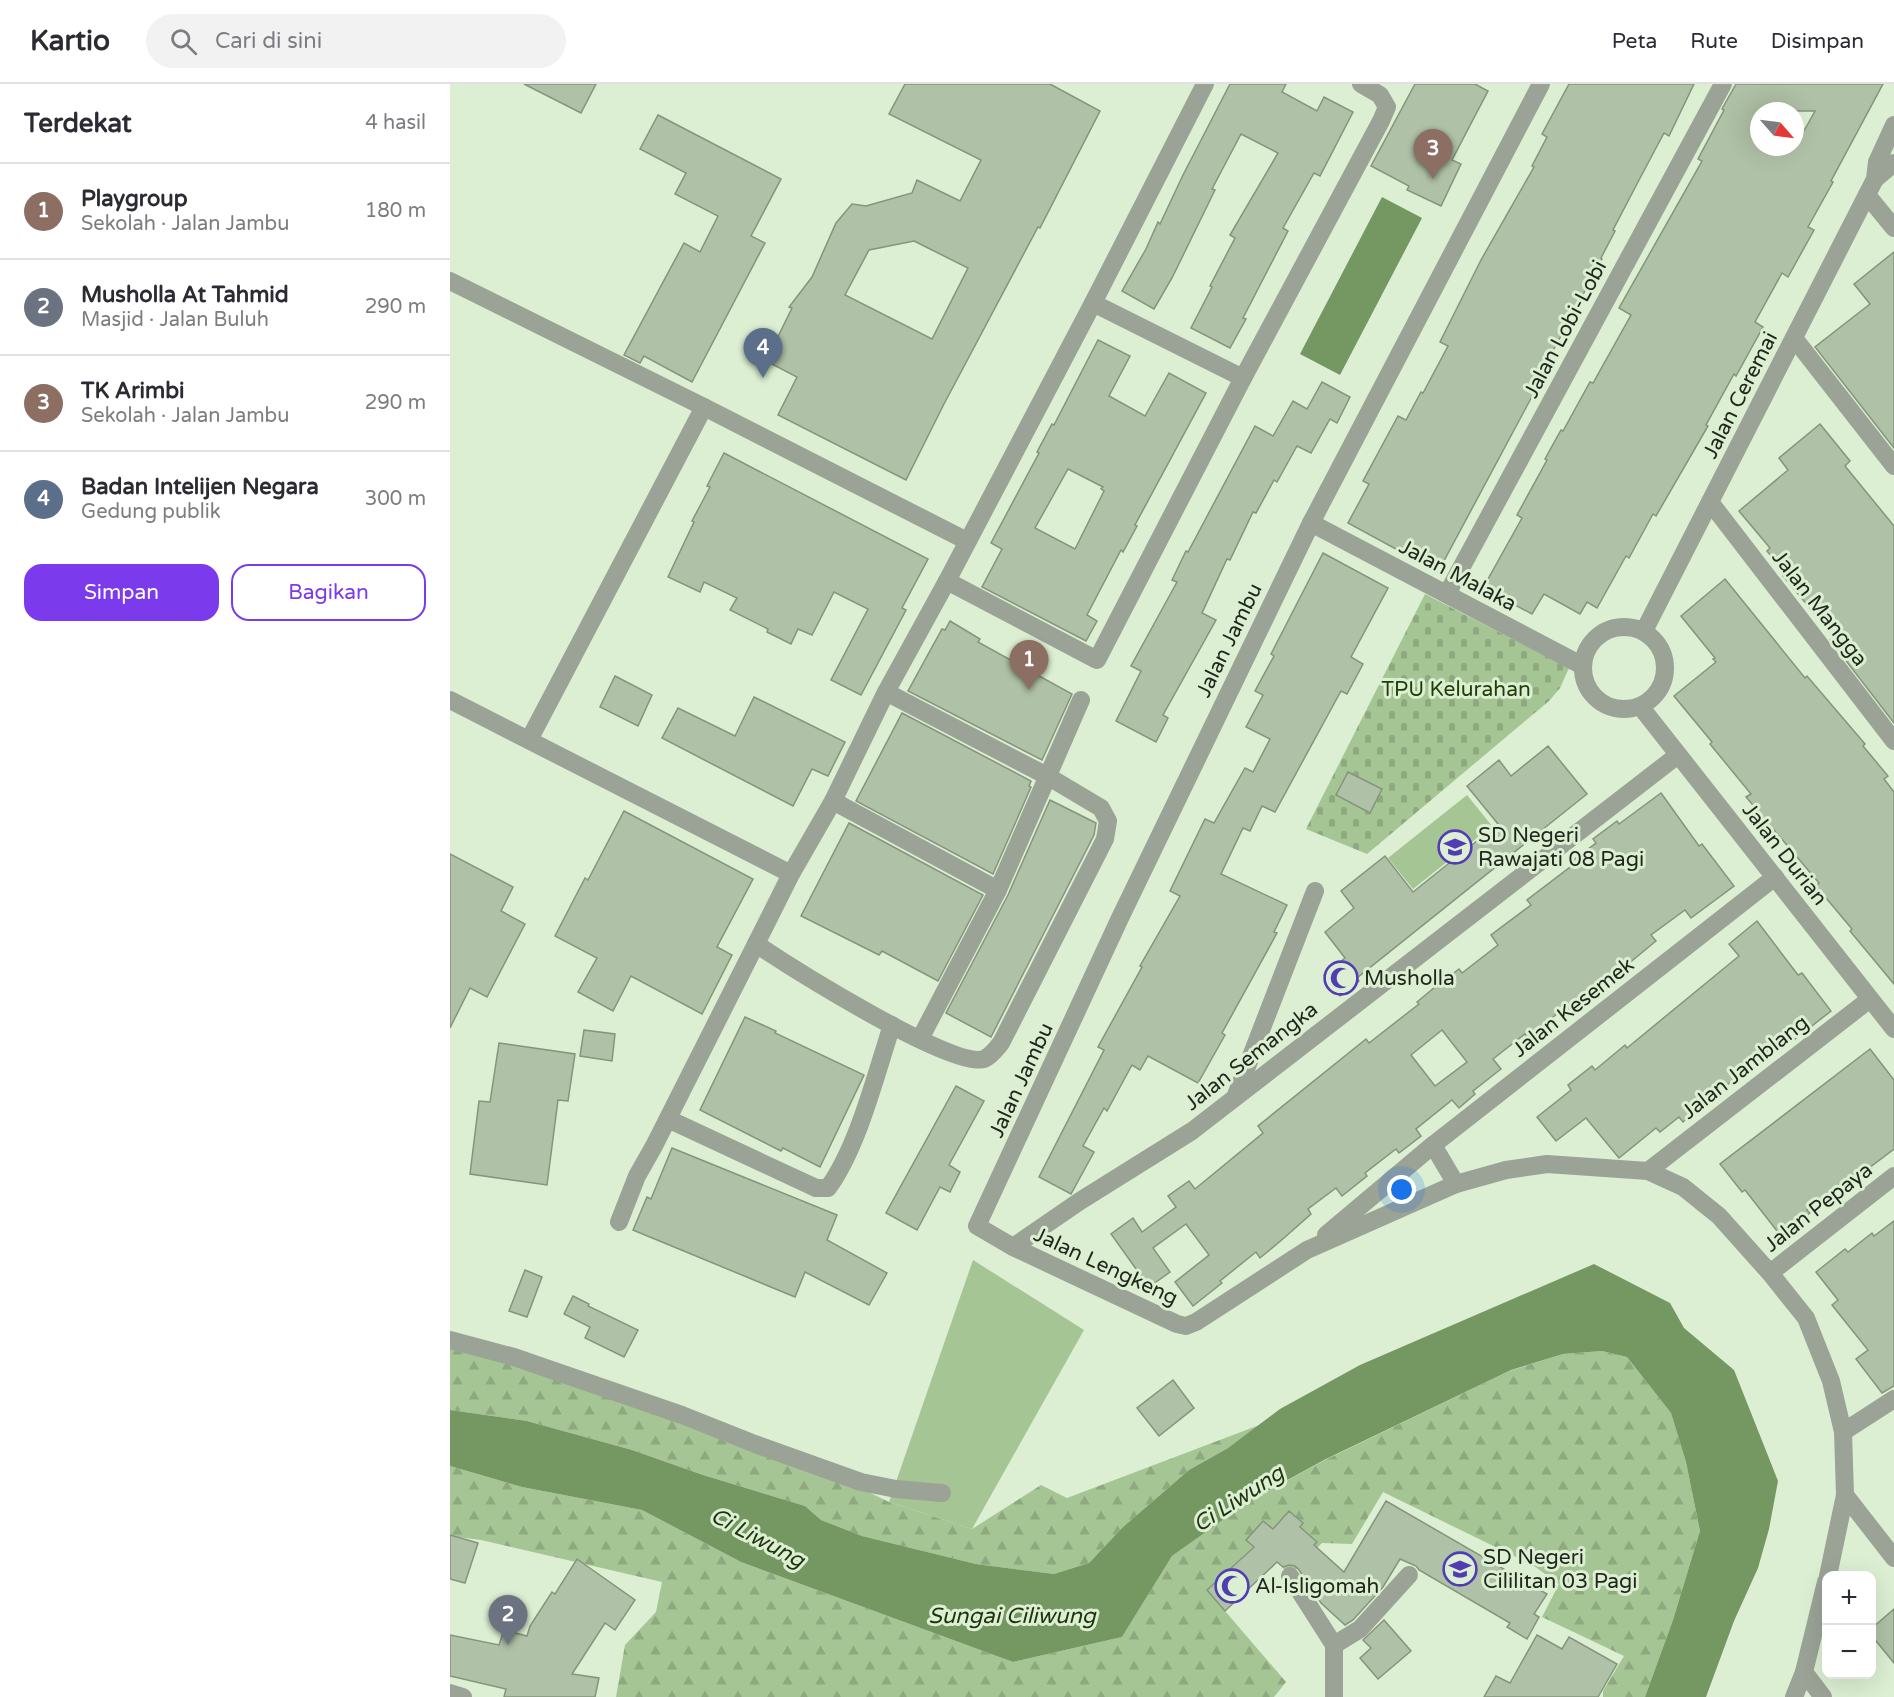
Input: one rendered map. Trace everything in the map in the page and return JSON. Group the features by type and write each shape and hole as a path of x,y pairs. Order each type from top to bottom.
{"street":[{"path":"619,1222 637,1176 791,874 833,801 886,692 1093,303 1205,84"},
{"path":"947,581 1097,660 1387,107 1380,95 1361,84"},
{"name":"Jalan Jambu","path":"977,1226 1120,918 1311,523 1541,84"},
{"name":"Jalan Lobi-Lobi","path":"1447,594 1723,84"},
{"name":"Jalan Ceremai","path":"1644,632 1871,187 1877,162 1894,125"},
{"name":"Jalan Ceremai","path":"1871,187 1894,163"},
{"path":"1871,187 1894,228"},
{"path":"450,281 967,541"},
{"path":"1093,303 1244,378"},
{"path":"1794,338 1894,466"},
{"path":"530,740 704,407"},
{"name":"Jalan Mangga","path":"1710,502 1894,741"},
{"name":"Jalan Malaka","path":"1311,523 1583,666"},
{"path":"1630,627 1644,632 1656,641 1663,654 1665,670 1662,685 1653,697 1640,706 1624,709 1608,706 1594,697 1586,682 1583,666 1587,650 1598,636 1613,628 1630,627"},
{"path":"756,944 827,989 892,1025 969,1060 984,1059 1001,1043 1105,839 1108,821 1101,808 1049,777 886,692"},
{"path":"450,700 791,874"},
{"path":"920,1039 998,890 1081,700"},
{"name":"Jalan Durian","path":"1640,706 1775,877 1882,1005 1894,1029"},
{"name":"Jalan Semangka","path":"1013,1247 1192,1131 1678,755"},
{"path":"833,801 998,890"},
{"name":"Jalan Kesemek","path":"1433,1145 1775,877"},
{"path":"1236,1097 1315,891"},
{"name":"Jalan Jamblang","path":"1648,1172 1882,1005"},
{"path":"668,1119 816,1188 828,1188 838,1174 854,1138 892,1025"},
{"path":"1433,1145 1456,1184"},
{"name":"Jalan Lengkeng","path":"977,1226 1013,1247 1177,1324 1186,1326 1196,1322 1307,1250 1433,1145"},
{"name":"Jalan Lengkeng","path":"1307,1250 1456,1184 1506,1170 1547,1164 1648,1172 1683,1187 1719,1216 1770,1273 1806,1318 1831,1381 1844,1432 1845,1495 1829,1571"},
{"name":"Jalan Pepaya","path":"1770,1273 1894,1176"},
{"path":"450,1340 514,1357 682,1415 861,1482 896,1489 942,1493"},
{"path":"1844,1432 1894,1399"},
{"path":"1845,1495 1894,1558"},
{"path":"1334,1645 1360,1629 1409,1575"},
{"path":"1290,1576 1334,1645 1334,1697"},
{"path":"1794,1697 1804,1672 1822,1602"},
{"path":"1804,1672 1823,1697"},
{"path":"450,1693 463,1697"}],"green space":[{"name":"TPU Kelurahan","path":"1425,594 1569,668 1560,688 1549,701 1367,854 1306,829"},
{"path":"1467,795 1492,826 1413,889 1388,858"},
{"path":"973,1260 1084,1330 972,1529 889,1502"},
{"path":"450,1340 813,1465 889,1502 972,1529 1041,1485 1067,1498 1262,1424 1228,1448 1189,1470 1123,1527 1089,1563 1054,1574 976,1564 862,1536 821,1520 805,1506 703,1475 632,1450 527,1421 450,1410"},
{"path":"1602,1351 1627,1357 1671,1413 1686,1462 1700,1531 1673,1620 1645,1697 1603,1697 1603,1691 1624,1656 1542,1617 1559,1584 1534,1566 1383,1492 1352,1544 1322,1543 1290,1576 1249,1531 1258,1542 1207,1590 1286,1682 1274,1697 616,1697 625,1645 656,1612 662,1582 481,1540 450,1536 450,1466 522,1487 642,1510 741,1562 1013,1662 1122,1637 1172,1556 1251,1500 1323,1461 1509,1371 1563,1354"}],"water":[{"path":"1382,197 1422,218 1340,375 1300,354"},
{"name":"Sungai Ciliwung","path":"1594,1264 1670,1303 1684,1328 1734,1370 1778,1481 1769,1529 1758,1568 1734,1621 1706,1697 1645,1697 1673,1620 1700,1531 1686,1462 1671,1413 1627,1357 1602,1351 1563,1354 1511,1370 1324,1460 1251,1500 1172,1556 1122,1637 1013,1662 741,1562 642,1510 522,1487 450,1466 450,1410 527,1421 632,1450 703,1475 805,1506 821,1520 862,1536 976,1564 1054,1574 1089,1563 1123,1527 1189,1470 1228,1448 1280,1409 1360,1365"}],"building":[{"path":"524,84 596,84 581,113"},
{"path":"905,84 1050,84 1100,111 906,480 778,415 797,377 766,361 792,308 789,307 812,277 836,223 852,204 866,206 912,193 917,180 960,201 981,160 889,114","holes":["914,241 968,268 932,339 845,295 869,250"]},
{"path":"1230,84 1286,84 1282,92 1317,111 1324,97 1353,112 1320,176 1314,173 1283,228 1288,231 1230,348 1191,328 1235,238 1230,235 1278,153 1241,134 1212,189 1215,190 1172,278 1154,309 1122,291 1146,249 1158,222 1160,224"},
{"path":"1415,84 1475,84 1488,91 1452,160 1461,164 1441,206 1407,190 1409,186 1371,166"},
{"path":"1569,84 1694,84 1669,136 1664,133 1638,182 1613,230 1615,231 1602,259 1547,362 1550,363 1438,572 1348,523 1369,484 1363,481 1398,416 1406,420 1448,346 1440,342 1481,260 1534,167 1532,166 1547,137 1542,134"},
{"path":"1736,84 1883,84 1808,227 1814,230 1788,277 1782,273 1755,322 1763,327 1736,376 1734,374 1706,425 1708,426 1656,516 1653,514 1629,558 1626,556 1597,608 1587,602 1580,614 1544,594 1532,614 1483,588 1522,518 1517,515 1547,460 1545,459 1590,382 1593,383 1631,315 1619,308 1702,161 1698,159 1724,110 1722,109"},
{"path":"658,115 781,179 751,236 765,243 692,382 644,356 640,363 624,355 684,243 700,252 718,216 675,194 686,173 640,149"},
{"path":"1894,252 1894,448 1815,347 1870,304 1854,284"},
{"path":"1098,340 1130,356 1109,396 1145,416 1169,373 1206,393 1135,525 1137,526 1123,552 1121,550 1087,615 1097,621 1086,641 982,587 1002,549 991,543 1039,453 1037,452 1052,424 1054,425","holes":["1068,469 1103,487 1101,489 1104,491 1075,549 1035,528"]},
{"path":"1322,382 1350,397 1337,423 1330,419 1311,453 1297,446 1277,482 1274,480 1256,513 1253,512 1230,560 1227,559 1202,613 1216,620 1163,715 1168,718 1156,742 1116,721 1141,671 1131,666 1177,582 1172,580 1186,551 1188,552 1255,426 1273,436 1293,401 1307,409"},
{"path":"1820,424 1850,461 1845,466 1894,526 1894,723 1830,640 1834,637 1783,576 1785,573 1767,551 1770,548 1739,511 1788,470 1779,458"},
{"path":"724,453 928,559 902,608 906,610 861,695 831,680 868,609 834,592 812,635 798,629 791,644 767,632 768,629 730,610 737,598 704,582 700,592 668,577 694,522 692,521 710,487 707,486"},
{"path":"1323,553 1388,588 1351,657 1363,664 1347,694 1341,691 1275,812 1262,806 1250,831 1243,828 1221,874 1287,905 1274,932 1277,933 1222,1033 1225,1035 1198,1083 1148,1056 1140,1070 1132,1065 1107,1111 1104,1108 1083,1146 1094,1152 1071,1194 1039,1177 1104,1050 1098,1047 1180,896 1170,891 1205,819 1214,823 1245,768 1253,772 1270,739 1246,727 1263,695 1255,691 1274,656 1271,654"},
{"path":"1725,579 1805,678 1807,676 1865,744 1863,746 1888,776 1884,779 1894,792 1894,984 1816,886 1819,883 1746,797 1751,794 1674,696 1716,662 1681,616"},
{"path":"950,621 980,639 978,642 1072,694 1042,760 908,691 942,629 945,630"},
{"path":"615,676 652,695 638,726 600,707"},
{"path":"754,697 845,742 828,776 812,769 793,806 662,738 678,708 735,736"},
{"path":"902,713 1031,781 1029,786 1031,787 993,874 856,801"},
{"path":"1548,746 1587,794 1357,978 1359,981 1340,996 1324,975 1345,958 1325,932 1354,908 1341,891 1385,856 1413,892 1498,824 1467,786 1499,760 1511,776"},
{"path":"1348,772 1382,789 1370,813 1336,795"},
{"path":"1661,793 1699,846 1702,844 1734,886 1691,918 1685,910 1651,935 1656,941 1610,979 1612,982 1591,1000 1588,996 1561,1017 1558,1013 1527,1038 1525,1034 1493,1059 1501,1069 1473,1091 1475,1094 1459,1108 1452,1100 1416,1129 1421,1136 1399,1153 1396,1149 1365,1173 1367,1176 1342,1196 1336,1188 1308,1209 1311,1214 1260,1258 1256,1252 1193,1306 1175,1282 1209,1255 1186,1224 1153,1248 1170,1272 1149,1287 1111,1234 1133,1218 1142,1232 1176,1207 1168,1196 1189,1181 1195,1189 1263,1133 1258,1126 1366,1039 1369,1043 1419,1004 1417,1002 1435,987 1459,969 1462,973 1498,945 1491,935 1531,905 1527,900 1574,864 1572,861 1596,843 1593,839 1617,821 1619,824","holes":["1442,1030 1467,1062 1435,1086 1411,1055"]},
{"path":"1050,800 1096,823 1094,835 991,1037 946,1013 1008,895"},
{"path":"624,811 753,879 717,947 732,955 702,1014 631,976 613,1011 578,992 597,958 555,936 585,878 588,880"},
{"path":"849,823 983,895 938,981 882,951 879,955 801,916"},
{"path":"450,854 513,887 501,911 525,924 487,997 470,988 450,1028"},
{"path":"1757,921 1798,975 1802,973 1831,1011 1794,1040 1789,1033 1683,1122 1679,1117 1660,1132 1656,1128 1619,1158 1586,1118 1556,1141 1537,1117 1571,1090 1568,1085 1592,1066 1595,1070 1625,1045 1627,1048 1739,956 1729,944"},
{"path":"745,1017 864,1075 820,1167 783,1148 781,1151 700,1110"},
{"path":"584,1030 615,1034 612,1061 580,1056"},
{"path":"499,1043 575,1054 568,1101 558,1100 547,1185 470,1174 479,1101 490,1102"},
{"path":"1870,1049 1894,1080 1894,1149 1869,1168 1866,1165 1841,1183 1807,1210 1810,1213 1781,1236 1745,1190 1742,1192 1720,1164"},
{"path":"956,1086 984,1101 949,1165 960,1172 950,1192 940,1187 917,1230 886,1213"},
{"path":"672,1148 837,1215 827,1240 887,1273 869,1305 805,1272 795,1297 633,1230 647,1197 651,1199"},
{"path":"1894,1221 1894,1386 1882,1393 1856,1359 1868,1350 1832,1305 1838,1300 1816,1272 1845,1249 1848,1252 1872,1233 1874,1236"},
{"path":"525,1270 542,1277 527,1317 509,1311"},
{"path":"573,1296 589,1304 588,1306 638,1330 624,1357 585,1338 590,1327 564,1314"},
{"path":"1173,1380 1194,1408 1159,1436 1137,1408"},
{"path":"1386,1501 1547,1594 1534,1614 1539,1617 1527,1639 1507,1627 1510,1623 1419,1570 1416,1566 1400,1559 1383,1587 1353,1620 1345,1625 1321,1603 1295,1566 1283,1567 1277,1562 1225,1611 1207,1590 1254,1547 1246,1540 1263,1521 1273,1529 1289,1511 1303,1523 1300,1527 1317,1542 1314,1545 1344,1572"},
{"path":"450,1535 478,1543 465,1583 450,1579"},
{"path":"577,1559 635,1600 615,1630 605,1623 572,1674 599,1678 595,1697 504,1697 506,1689 450,1676 450,1635 499,1645 504,1630 527,1636 530,1626 552,1592 555,1594"},
{"path":"1894,1609 1894,1663 1876,1641 1876,1625"},
{"path":"1384,1620 1411,1651 1378,1679 1360,1658 1371,1648 1363,1640"},
{"path":"1537,1635 1562,1649 1569,1637 1617,1664 1598,1697 1484,1697 1496,1676 1510,1683"}],"place":[{"name":"TK Arimbi","path":"1433,179"},
{"name":"Badan Intelijen Negara","path":"763,378"},
{"name":"Playgroup","path":"1029,690"},
{"name":"SD Negeri Rawajati 08 Pagi","path":"1455,847"},
{"name":"Musholla","path":"1341,978"},
{"name":"SD Negeri Cililitan 03 Pagi","path":"1460,1569"},
{"name":"Al-Isligomah","path":"1232,1586"},
{"name":"Musholla At Tahmid","path":"508,1645"}],"water label":[{"name":"Ci Liwung","path":"1238,1498"},
{"name":"Ci Liwung","path":"758,1537"}]}
